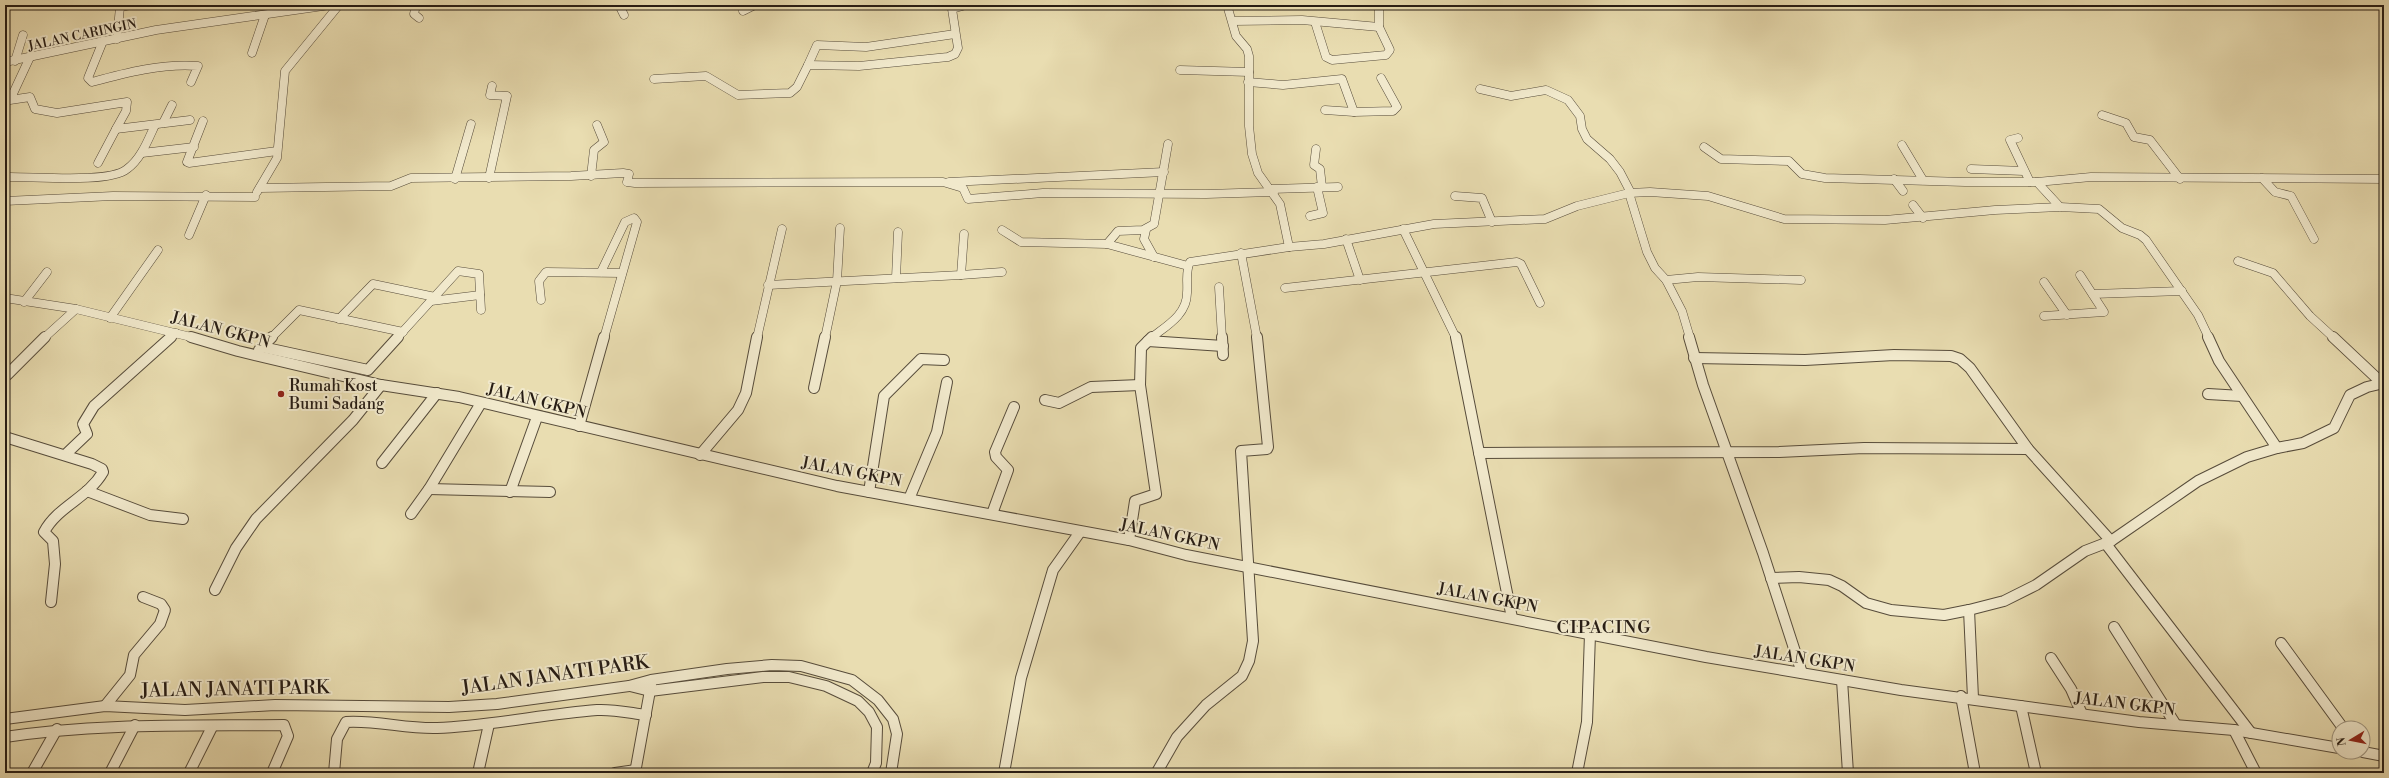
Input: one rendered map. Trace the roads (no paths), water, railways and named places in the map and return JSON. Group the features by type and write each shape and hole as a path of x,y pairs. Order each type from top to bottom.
{"street":[{"path":"117,39 120,6 131,5"},
{"name":"JALAN CARINGIN","path":"5,62 156,30 330,5"},
{"path":"5,201 206,195 258,198 260,188 276,158 285,71 339,5"},
{"path":"416,5 414,14 420,18"},
{"path":"620,5 624,16"},
{"path":"743,11 756,5"},
{"path":"808,65 859,66 948,57 958,51 952,9 966,5"},
{"path":"1227,5 1233,21 1236,36 1247,49 1252,151 1255,168 1273,191 1286,222 1289,247"},
{"path":"1316,22 1326,57 1332,60 1389,54 1390,50 1379,27 1379,5"},
{"path":"252,53 265,15"},
{"path":"1233,21 1316,22 1379,27"},
{"path":"654,78 706,76 738,95 790,93 797,87 808,65 815,46 846,45 866,47 955,34"},
{"path":"15,61 23,35"},
{"path":"103,41 88,78 92,82 131,72 188,65 198,66 191,82"},
{"path":"30,57 10,100 30,97 35,109 44,112 67,112 98,104 126,102 126,110 98,163"},
{"path":"1180,70 1249,72"},
{"path":"1325,110 1375,113 1396,110 1397,107 1381,78"},
{"path":"1248,82 1283,85 1342,79 1354,112"},
{"path":"489,176 507,96 490,95 492,86"},
{"path":"1480,89 1511,96 1546,90 1568,100 1580,116 1582,129 1587,139 1610,159 1620,172 1630,193 1647,252 1655,268 1666,280 1682,311 1694,358 1725,451 1771,578 1802,673"},
{"path":"5,177 32,176 67,179 127,172 142,153 172,105"},
{"path":"2102,115 2126,122 2134,136 2150,140 2180,179"},
{"path":"116,129 190,120"},
{"path":"203,121 187,162 189,163 277,151"},
{"path":"456,177 471,124"},
{"path":"591,176 594,150 604,142 597,125"},
{"path":"2018,138 2010,140 2024,170 2034,182 2060,207"},
{"path":"1107,244 1112,234 1116,231 1146,230 1154,224 1168,144"},
{"path":"1902,145 1923,180"},
{"path":"142,153 194,147"},
{"path":"1704,147 1714,156 1721,159 1789,160 1802,174 1811,176 2034,182 2091,177 2180,179 2384,179"},
{"path":"1310,216 1323,213 1320,187 1320,169 1314,165 1316,149"},
{"path":"1971,169 2024,170"},
{"path":"260,188 391,186 406,178 591,176 628,173 627,182 635,183 944,182 1164,172"},
{"path":"1894,178 1903,191"},
{"path":"2262,178 2275,192 2291,196 2314,239"},
{"path":"944,182 963,188 968,199 1018,193 1228,194 1338,187"},
{"path":"1129,540 1135,501 1156,494 1140,385 1141,348 1175,317 1186,302 1188,266 1190,262 1240,253 1324,244 1434,224 1545,219 1577,206 1630,193 1650,192 1708,196 1784,219 1885,220 1923,218 1972,212 2060,207 2103,210 2122,228 2140,235 2146,240 2198,315 2211,346 2277,448"},
{"path":"189,235 206,195"},
{"path":"1455,196 1482,198 1492,222"},
{"path":"1913,205 1923,218"},
{"path":"579,426 637,222 634,218 625,222 601,272"},
{"path":"814,388 837,281 840,228"},
{"path":"700,455 738,410 745,397 768,285 782,229"},
{"path":"1403,229 1455,334 1512,618"},
{"path":"1002,230 1021,242 1107,244 1188,266"},
{"path":"1146,230 1144,239 1154,257"},
{"path":"896,278 898,232"},
{"path":"961,275 964,234"},
{"path":"1346,239 1360,280"},
{"path":"110,318 136,284 158,250"},
{"path":"1157,772 1177,737 1206,705 1242,676 1249,661 1253,641 1246,565 1241,451 1267,450 1268,447 1260,352 1240,253"},
{"path":"2238,261 2244,264 2266,269 2273,273 2310,316 2384,384"},
{"path":"1286,288 1517,262 1521,264 1540,303"},
{"path":"262,347 368,370 458,271 479,274 481,310"},
{"path":"24,302 47,272"},
{"path":"541,300 538,282 540,276 546,272 622,273"},
{"path":"768,285 1002,272"},
{"path":"2044,316 2104,312 2080,275"},
{"path":"1666,280 1698,277 1801,280"},
{"path":"2044,282 2067,315"},
{"path":"340,319 373,284 433,299 480,295"},
{"path":"1148,341 1223,350 1219,287"},
{"path":"2092,294 2182,292"},
{"name":"JALAN GKPN","path":"5,298 76,309 176,333 198,341 254,355 381,385 437,393 700,455 869,492 909,498 1080,532 1129,540 1186,555 1246,565 1706,657 1900,690 1961,696 2082,714 2234,730 2331,747"},
{"path":"7,375 58,324 76,309"},
{"path":"254,355 298,310 403,332"},
{"path":"65,455 87,434 83,424 94,406 176,333"},
{"path":"1694,358 1805,360 1894,355 1951,356 1960,359 1970,368 2028,449 2109,543 2251,733"},
{"path":"869,492 884,396 921,359 944,360"},
{"path":"909,498 937,432 947,382"},
{"path":"1771,578 1799,577 1829,580 1842,586 1866,603 1891,610 1944,616 2014,596 2050,577 2084,551 2109,543 2198,481 2247,457 2303,442 2334,428 2350,395 2359,390 2384,384"},
{"path":"216,590 236,548 256,519 354,420 381,385"},
{"path":"1045,400 1055,403 1070,401 1081,390 1092,387 1140,385"},
{"path":"382,463 437,393"},
{"path":"2208,394 2242,396"},
{"path":"411,514 429,489 481,403"},
{"path":"992,514 1008,470 996,457 995,452 1014,407"},
{"path":"510,492 537,417"},
{"path":"5,437 65,455 102,469 102,476 88,491 50,520 44,532 53,541 54,564 51,602"},
{"path":"1479,453 1531,454 1603,451 1779,452 1879,448 2028,449"},
{"path":"429,489 550,492"},
{"path":"88,491 150,515 183,519"},
{"path":"1004,773 1021,678 1053,570 1080,532"},
{"path":"105,706 130,675 134,655 160,624 165,610 161,604 143,597"},
{"path":"1969,610 1973,698"},
{"path":"2114,627 2176,725"},
{"path":"1577,773 1587,722 1590,634"},
{"path":"2281,643 2337,720"},
{"path":"2051,658 2071,689 2082,714"},
{"name":"JALAN JANATI PARK","path":"5,719 62,710 105,706 185,710 310,704 449,706 497,704 629,686 651,680 772,665 802,666 852,680 878,700 893,719 897,734 891,773"},
{"path":"629,686 650,691 762,677 789,677 826,686 858,702 869,712 877,727 876,763 872,773"},
{"path":"615,773 636,772 651,680"},
{"path":"1842,680 1848,773"},
{"path":"1961,696 1975,773"},
{"path":"2021,706 2036,773"},
{"path":"334,773 334,762 341,727 346,722 362,721 408,728 489,724 599,710 646,715"},
{"path":"478,773 489,724"},
{"path":"110,773 135,725"},
{"path":"5,737 57,729 135,725 212,727 284,725 288,736 272,773"},
{"path":"190,773 212,727"},
{"path":"32,773 57,729"},
{"path":"2234,730 2256,773"},
{"path":"2371,754 2384,756"}],"place":[{"name":"Rumah Kost Bumi Sadang","path":"281,394"}],"district":[{"name":"CIPACING","path":"1604,627"}]}
